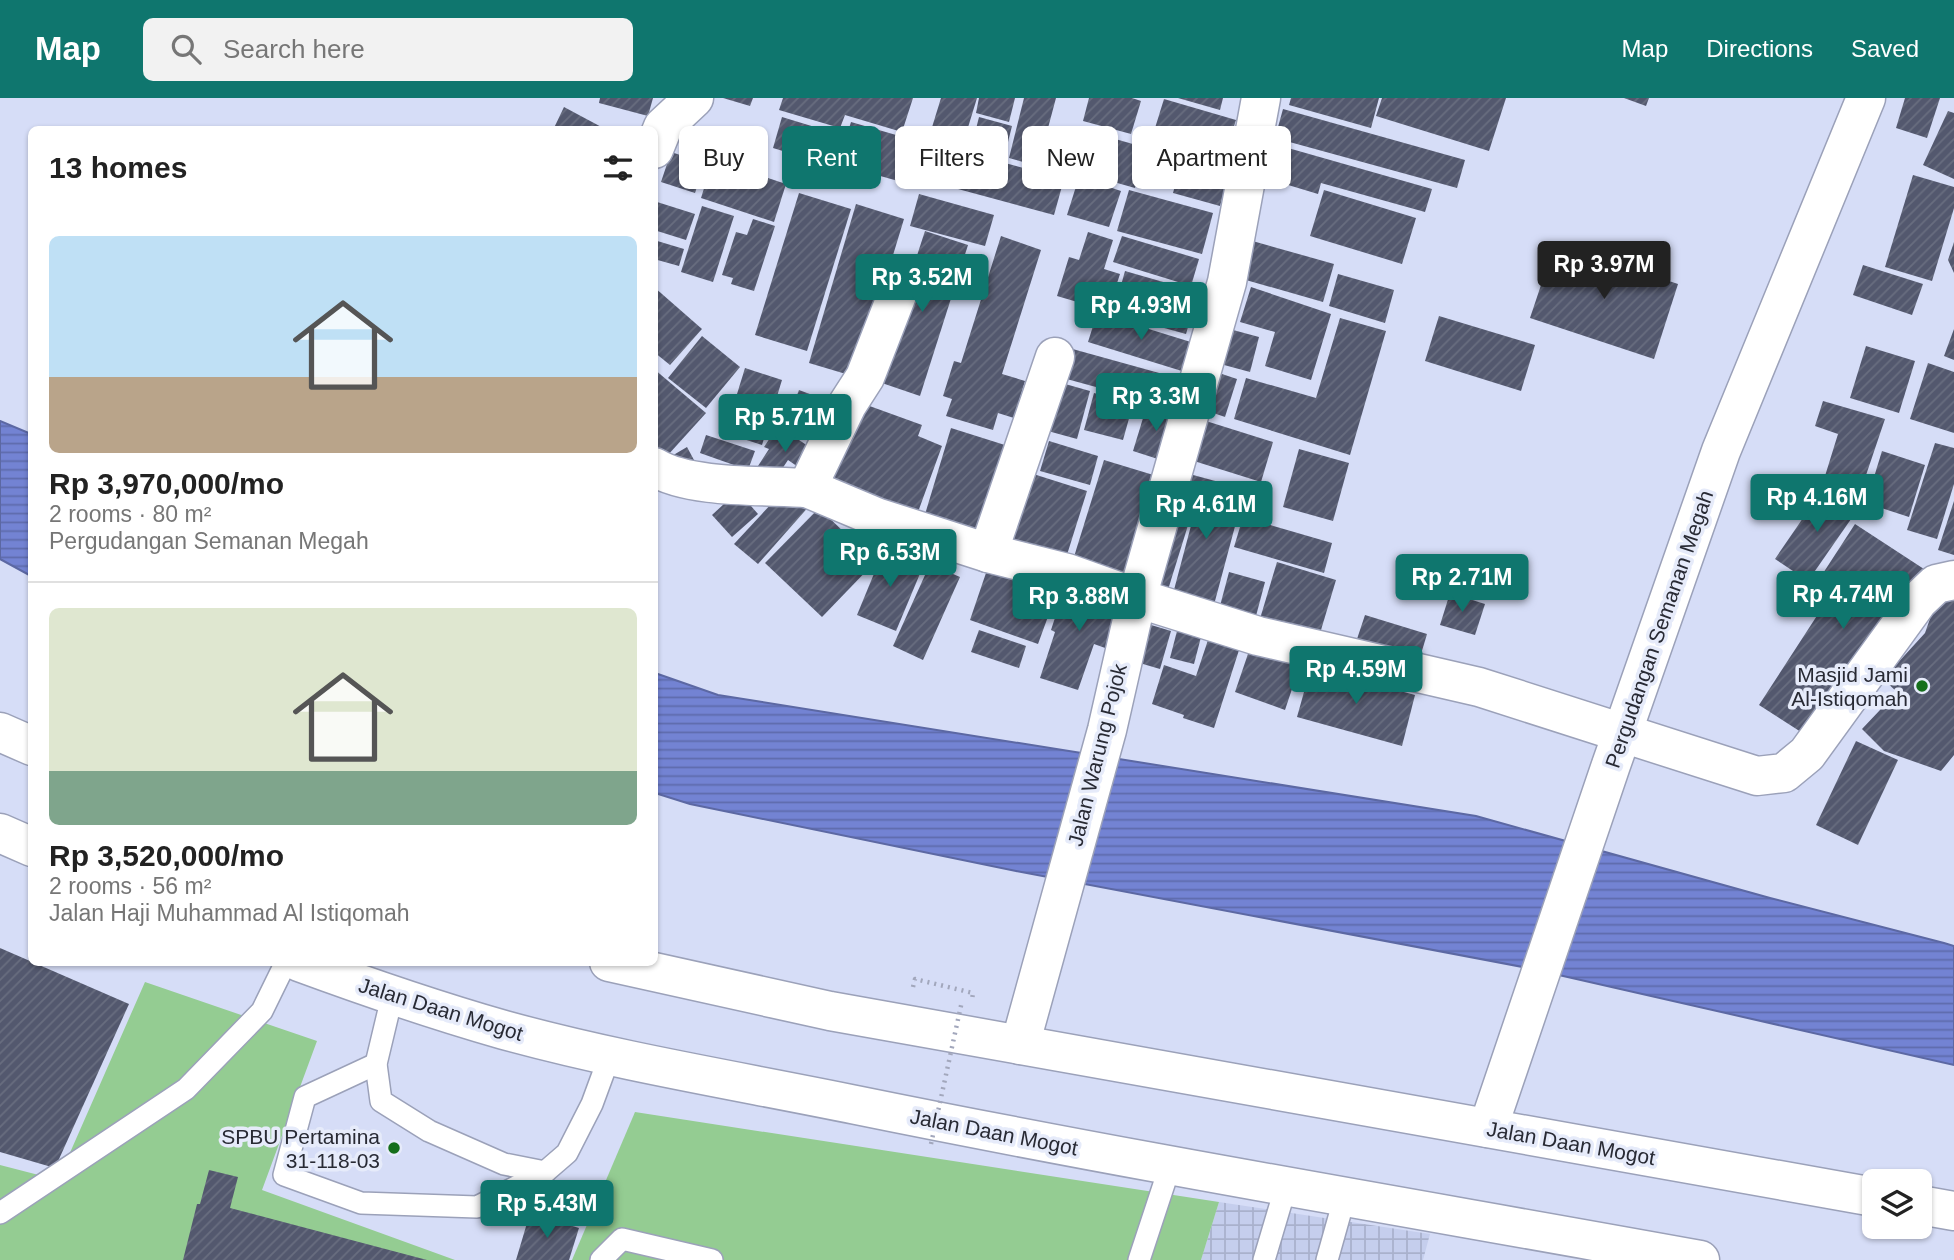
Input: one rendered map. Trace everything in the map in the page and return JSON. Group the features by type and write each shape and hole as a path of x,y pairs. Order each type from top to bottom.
{"main road":[{"path":"658,139 663,127 694,98"},
{"name":"Jalan Warung Pojok","path":"1020,1045 1107,730 1137,598 1227,282 1261,98"},
{"name":"Pergudangan Semanan Megah","path":"1488,1128 1732,421 1866,98"},
{"path":"807,488 846,405 865,377 902,282"},
{"path":"988,554 1055,357"},
{"path":"658,469 687,481 807,488 876,517 988,554 1067,573 1258,636 1479,687 1617,750 1661,747 1757,776 1784,773 1807,754 1918,601 1936,584 1954,580"},
{"path":"0,732 28,744"},
{"path":"0,833 28,845"},
{"name":"Jalan Daan Mogot","path":"310,966 392,996 506,1030 610,1055 945,1124 1700,1260"},
{"name":"Jalan Daan Mogot","path":"627,966 830,1011 1862,1195"},
{"path":"1932,1207 1954,1211"}],"lane":[{"path":"0,1213 186,1089 262,1011 284,966"},
{"path":"392,996 376,1064 382,1101 429,1131 504,1164 545,1172"},
{"path":"376,1064 305,1097 284,1175 361,1203 477,1207 545,1172 567,1153 592,1104 610,1055"},
{"path":"1139,1260 1170,1166"},
{"path":"1264,1260 1286,1186"},
{"path":"1327,1260 1345,1196"},
{"path":"601,1260 622,1239 712,1260"}],"path":[{"path":"931,1144 962,1001"}],"shaded area":[{"path":"1219,1202 1430,1234 1423,1260 1201,1260"}],"green space":[{"path":"145,982 317,1041 262,1190 455,1260 0,1260 0,1165 58,1180"},
{"path":"635,1112 1219,1202 1201,1260 572,1260"}],"water":[{"path":"0,421 28,433 28,574 0,559"},
{"path":"658,674 718,695 1476,816 1954,946 1954,1065 1528,968 1016,871 690,804 658,794"}],"building":[{"path":"600,98 653,98 648,116 599,103"},
{"path":"723,98 753,98 750,106"},
{"path":"783,98 913,98 904,126 895,126 895,130 845,115 841,126 833,126 779,110"},
{"path":"941,98 977,98 968,126 932,126"},
{"path":"979,98 1015,98 1009,122 976,113"},
{"path":"1024,98 1056,98 1049,126 1022,126 1022,162 1009,158"},
{"path":"1089,98 1132,98 1141,101 1131,134 1118,130 1118,126 1101,126 1083,121"},
{"path":"1178,98 1223,98 1220,110"},
{"path":"1291,98 1379,98 1371,128 1289,105"},
{"path":"1382,98 1506,98 1489,151 1376,116"},
{"path":"1624,98 1649,98 1646,106"},
{"path":"1905,98 1940,98 1927,138 1896,128"},
{"path":"1164,99 1236,120 1234,126 1156,126"},
{"path":"564,107 600,126 555,126"},
{"path":"1283,109 1465,160 1457,188 1291,142 1291,126 1278,126"},
{"path":"1948,111 1954,113 1954,179 1923,165"},
{"path":"782,117 812,126 782,126 782,151 773,148"},
{"path":"979,117 1012,126 1008,142 1008,126 977,126"},
{"path":"881,131 895,135 895,180 881,176"},
{"path":"1118,140 1132,144 1132,187 1118,183"},
{"path":"1291,149 1432,189 1425,212 1321,183 1318,194 1291,186"},
{"path":"671,152 679,155 679,188 661,182"},
{"path":"1008,164 1022,168 1022,189 1061,189 1054,215 958,189 1008,189"},
{"path":"1913,175 1954,187 1954,208 1932,281 1885,267"},
{"path":"768,178 782,183 782,189 784,189 774,222 701,198 704,189 768,189"},
{"path":"1075,189 1121,191 1109,227 1067,215"},
{"path":"1174,189 1225,189 1220,206 1173,193"},
{"path":"1129,190 1213,213 1202,254 1117,231"},
{"path":"1324,190 1416,218 1402,264 1310,236"},
{"path":"799,193 851,209 807,351 755,335"},
{"path":"919,194 994,215 985,246 910,226"},
{"path":"658,202 695,214 686,240 658,231"},
{"path":"856,204 904,219 856,377 809,363"},
{"path":"702,206 734,216 713,282 681,272"},
{"path":"753,219 775,226 754,291 731,284 733,278 722,275 736,232 747,235"},
{"path":"925,231 968,245 920,396 876,381"},
{"path":"1088,232 1113,240 1104,269 1120,274 1108,311 1057,296 1069,257 1079,260"},
{"path":"1001,236 1041,250 1002,374 1025,381 1014,418 998,413 993,430 946,416 952,399 943,396 954,361 961,363"},
{"path":"1122,236 1199,259 1191,286 1113,262"},
{"path":"1249,240 1334,264 1323,302 1239,278"},
{"path":"658,241 684,249 679,266 658,260"},
{"path":"1954,242 1954,273 1948,260"},
{"path":"1555,243 1678,284 1654,359 1530,318"},
{"path":"1863,265 1923,284 1912,315 1853,295"},
{"path":"1125,271 1198,292 1186,334 1113,314"},
{"path":"1338,274 1394,290 1385,323 1329,306"},
{"path":"1251,287 1331,314 1311,380 1265,366 1275,332 1240,322"},
{"path":"658,290 702,329 670,365 658,355"},
{"path":"1097,313 1194,343 1185,372 1088,342"},
{"path":"1439,316 1535,345 1521,391 1425,361"},
{"path":"1340,318 1386,331 1350,455 1234,419 1246,378 1316,398"},
{"path":"1222,327 1259,337 1250,372 1213,362"},
{"path":"1954,329 1954,360 1944,356"},
{"path":"702,336 740,367 706,408 668,378"},
{"path":"1866,346 1915,361 1899,413 1850,398"},
{"path":"1069,348 1188,381 1180,410 1063,378"},
{"path":"1928,363 1954,372 1954,433 1910,419"},
{"path":"745,368 782,380 762,445 725,433"},
{"path":"1207,369 1237,379 1225,417 1196,407"},
{"path":"658,372 706,413 658,466"},
{"path":"1051,380 1090,391 1077,439 1037,428"},
{"path":"799,390 839,405 825,442 785,426"},
{"path":"1094,393 1133,404 1123,440 1084,430"},
{"path":"1823,401 1885,419 1862,487 1825,476 1838,434 1815,426"},
{"path":"864,404 922,425 918,436 942,446 914,523 824,490"},
{"path":"1147,405 1178,415 1164,461 1133,451"},
{"path":"1206,421 1273,442 1261,482 1194,461"},
{"path":"778,426 817,452 804,471 788,460 774,481 756,469 769,449 764,447"},
{"path":"951,428 1008,446 980,539 923,521"},
{"path":"706,435 755,451 748,470 700,453"},
{"path":"1049,441 1098,456 1090,485 1040,471"},
{"path":"1935,443 1954,448 1954,484 1937,539 1907,530"},
{"path":"687,447 694,460 678,470 670,457"},
{"path":"1299,449 1349,463 1333,521 1283,507"},
{"path":"1882,451 1925,465 1909,517 1866,503"},
{"path":"1104,460 1160,477 1128,577 1073,560"},
{"path":"1027,472 1087,491 1066,558 1006,539"},
{"path":"1182,472 1245,489 1211,616 1170,605 1197,503 1175,497"},
{"path":"1825,486 1858,509 1808,581 1775,559"},
{"path":"785,489 811,504 758,564 734,544"},
{"path":"738,491 758,514 732,537 712,515"},
{"path":"1954,501 1954,555 1938,550"},
{"path":"819,508 875,562 822,617 765,563"},
{"path":"1166,515 1189,522 1167,593 1144,586"},
{"path":"1243,517 1332,543 1324,573 1234,547"},
{"path":"1855,524 1927,571 1815,741 1759,705 1833,591 1818,581"},
{"path":"885,547 924,564 896,631 857,615"},
{"path":"1277,562 1336,580 1318,640 1259,622"},
{"path":"930,564 960,577 923,660 893,646"},
{"path":"988,567 1057,592 1038,644 970,620"},
{"path":"1229,572 1265,582 1252,631 1216,621"},
{"path":"1067,581 1124,600 1108,649 1094,644 1078,690 1040,678 1055,632 1051,630"},
{"path":"1450,593 1485,604 1475,635 1440,625"},
{"name":"Masjid Jami Al-Istiqomah","path":"1954,594 1954,755 1941,771 1884,751 1862,729 1897,692 1883,679 1925,633 1934,607"},
{"path":"1365,615 1427,634 1419,661 1356,642"},
{"path":"1138,621 1171,631 1160,669 1126,659"},
{"path":"979,630 1026,646 1019,668 971,652"},
{"path":"1177,631 1201,637 1194,664 1170,658"},
{"path":"1209,637 1240,647 1214,728 1152,704 1164,665 1196,676"},
{"path":"1250,648 1300,665 1285,710 1235,692"},
{"path":"1311,667 1415,695 1402,746 1297,717"},
{"path":"1856,741 1898,760 1858,845 1816,825"},
{"path":"0,948 28,960 28,966 41,966 129,1004 55,1168 0,1152"},
{"path":"209,1170 238,1177 230,1208 427,1260 183,1260"},
{"path":"530,1213 579,1228 569,1260 516,1260"}],"place":[{"name":"Masjid Jami Al-Istiqomah","path":"1922,686"},
{"name":"SPBU Pertamina 31-118-03","path":"394,1148"}]}
